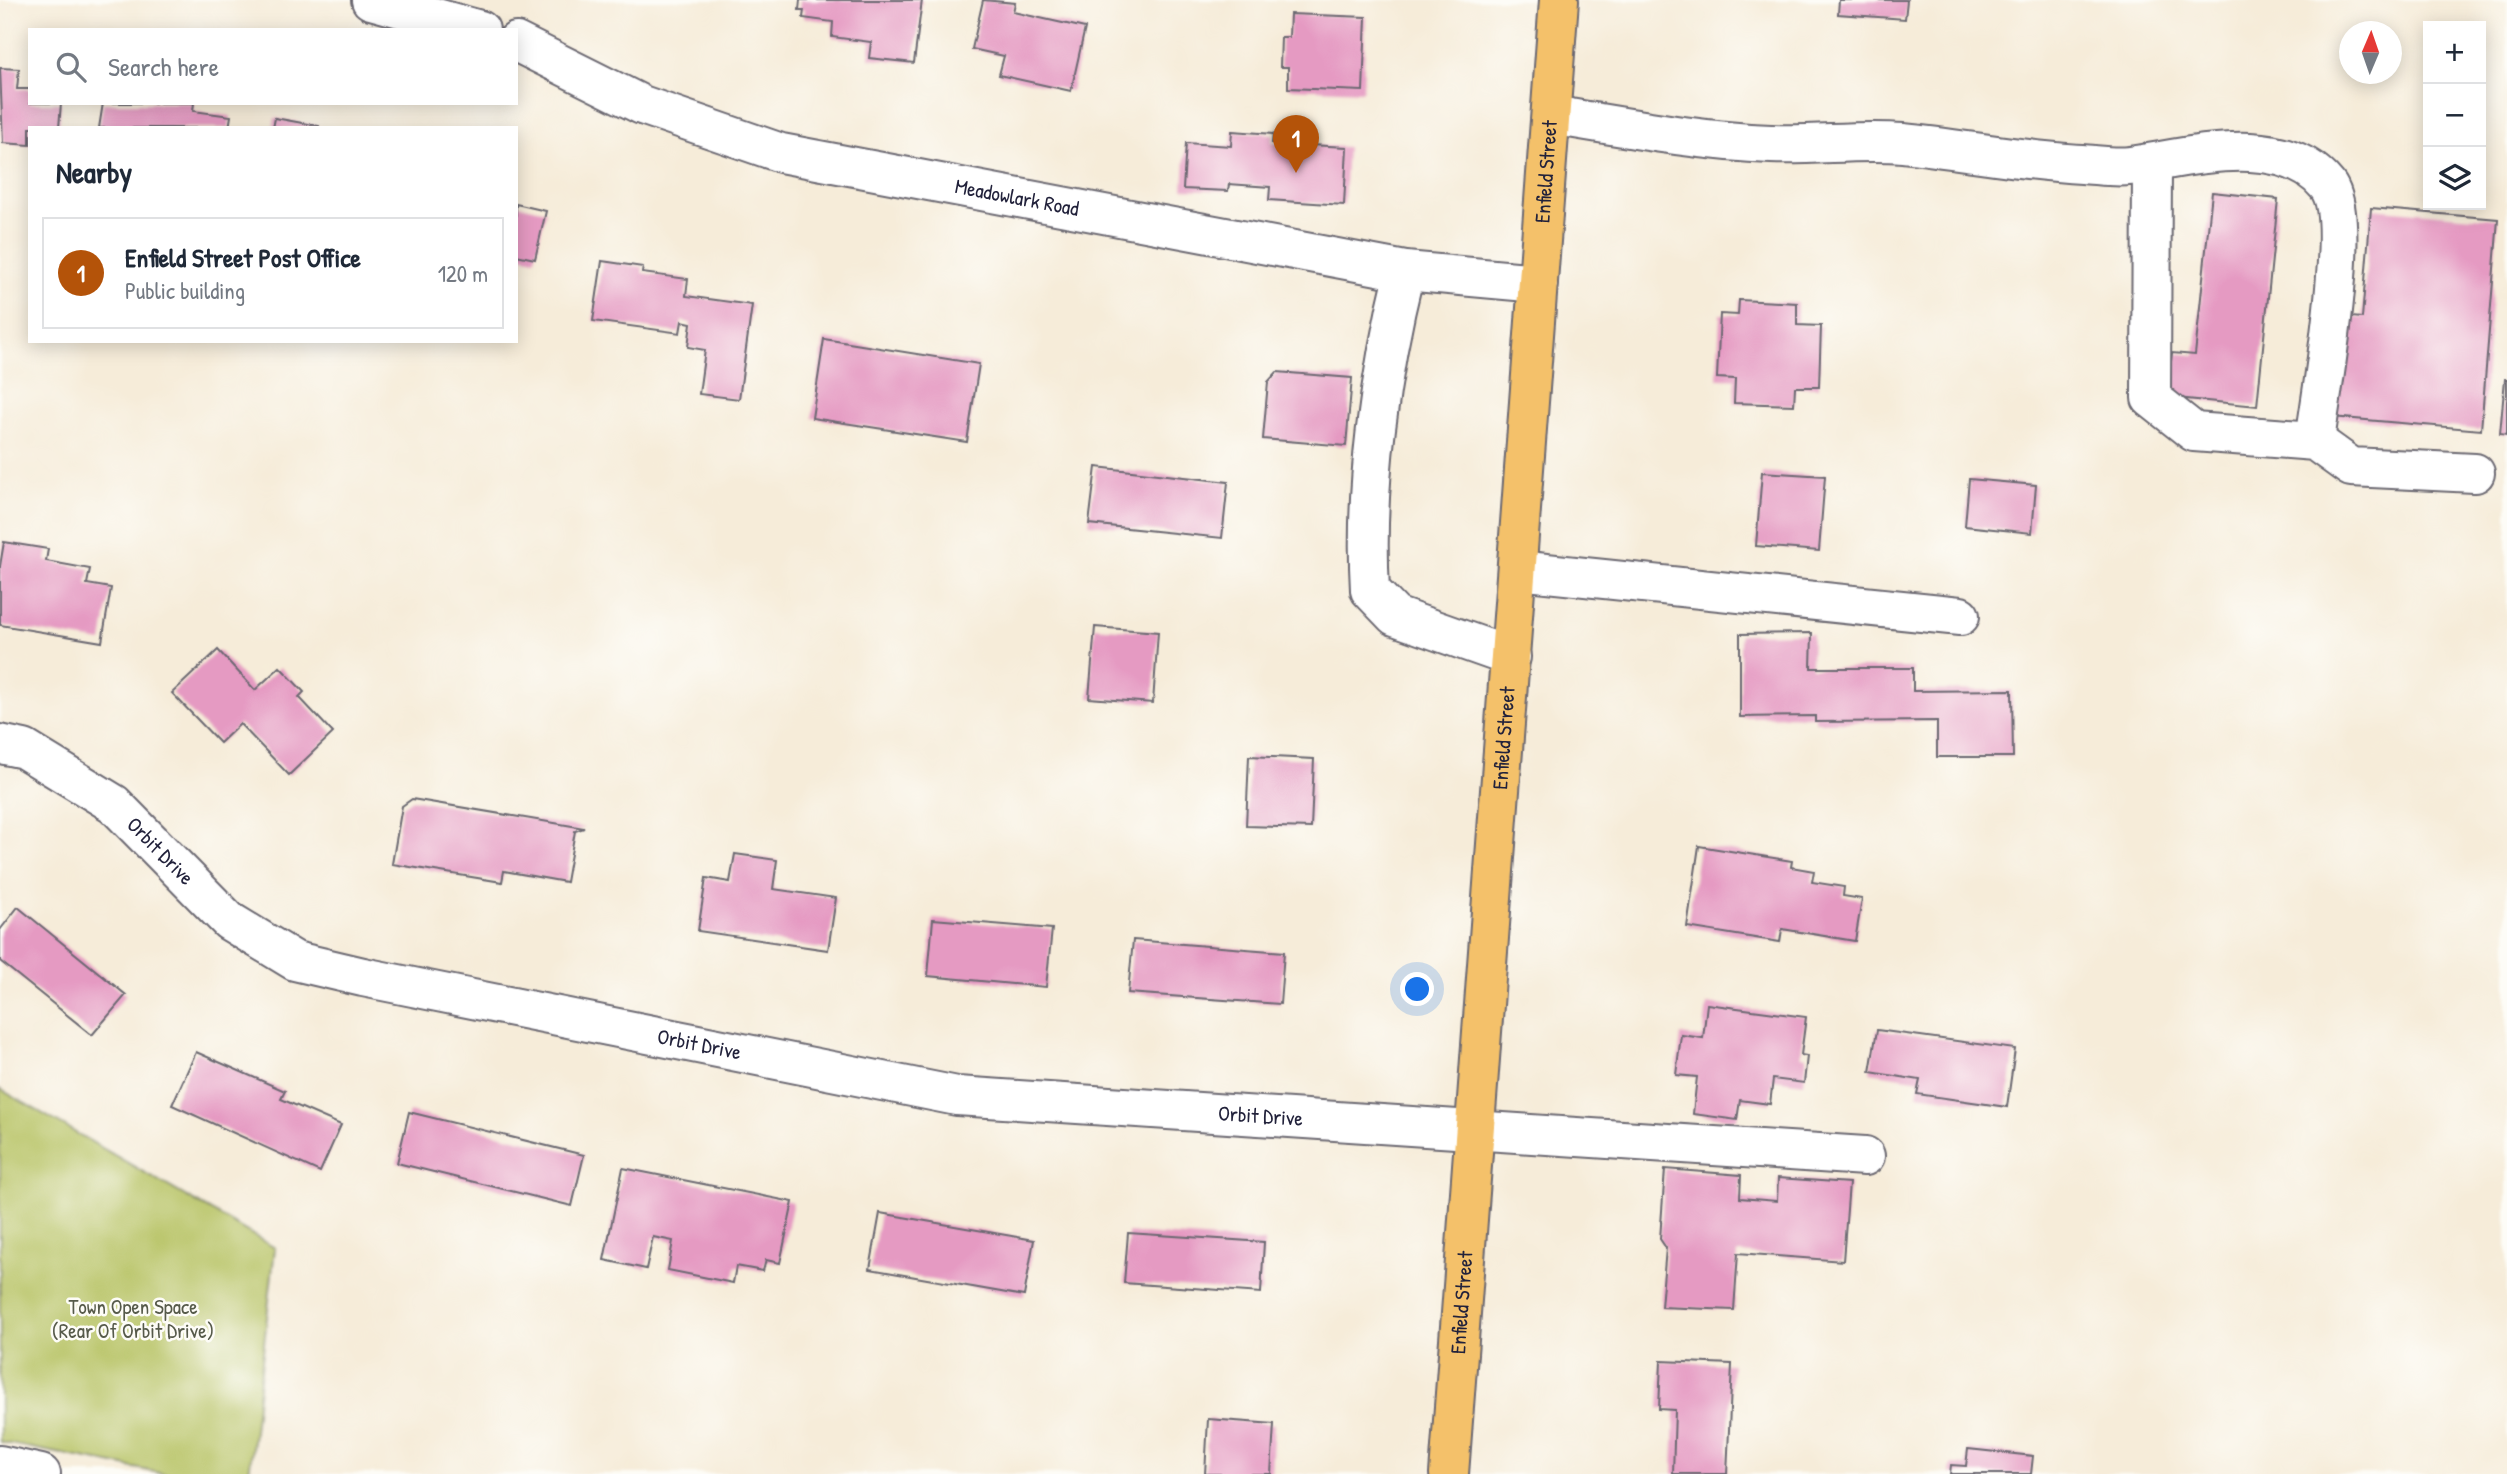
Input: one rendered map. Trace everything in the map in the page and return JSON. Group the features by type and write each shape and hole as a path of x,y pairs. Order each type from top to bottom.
{"main road":[{"name":"Enfield Street","path":"1449,1474 1559,0"}],"street":[{"path":"371,0 473,28"},
{"name":"Meadowlark Road","path":"518,43 642,105 781,153 1405,271 1538,283"},
{"path":"1551,115 1709,140 1773,144 1873,142 2060,163 2126,167 2210,153 2265,152 2305,167 2327,185 2337,212 2338,256 2315,441"},
{"path":"2152,163 2151,398 2194,432 2315,441 2351,467 2475,473"},
{"path":"1405,271 1386,348 1367,543 1370,590 1395,616 1511,657"},
{"path":"1517,570 1960,615"},
{"name":"Orbit Drive","path":"0,744 24,749 114,804 229,921 295,961 957,1096 1865,1156"},
{"path":"0,1465 41,1474"}],"green space":[{"name":"Town Open Space (Rear Of Orbit Drive)","path":"0,1089 275,1248 249,1474 165,1474 0,1442"}],"building":[{"path":"800,0 922,0 914,63 869,58 871,42 832,37 833,22 803,18 804,10 799,10"},
{"path":"983,0 1015,3 1013,12 1085,28 1071,91 999,75 1004,56 972,49"},
{"path":"1839,0 1907,0 1905,19 1838,14"},
{"path":"1290,14 1366,17 1363,91 1288,88 1288,67 1280,67 1281,37 1289,37"},
{"path":"0,68 19,69 17,89 28,89 28,105 61,105 59,126 28,126 28,145 3,143"},
{"path":"103,105 194,105 193,111 231,116 229,126 99,126"},
{"path":"275,118 319,126 273,126"},
{"path":"1232,131 1273,134 1272,143 1347,147 1344,205 1269,200 1270,187 1229,184 1228,191 1183,189 1186,143 1231,146"},
{"path":"2212,192 2278,199 2257,406 2167,397 2172,353 2195,355"},
{"path":"518,204 546,211 535,259 518,255"},
{"path":"2371,208 2498,219 2481,430 2332,417 2340,316 2362,318"},
{"path":"602,261 643,267 642,273 688,279 686,296 752,305 739,399 699,394 705,350 688,347 691,323 682,321 680,333 593,321"},
{"path":"1739,300 1797,303 1797,325 1821,326 1819,387 1795,387 1794,405 1734,403 1735,379 1717,378 1720,314 1738,315"},
{"path":"824,339 979,364 967,442 812,418"},
{"path":"1277,372 1352,378 1346,446 1263,439 1268,382"},
{"path":"2507,379 2507,435 2500,434"},
{"path":"1096,467 1228,482 1222,538 1089,524"},
{"path":"1762,472 1825,476 1819,551 1756,546"},
{"path":"1969,479 2036,485 2032,533 1965,526"},
{"path":"4,542 48,549 46,561 90,569 87,584 111,588 102,642 0,625 0,566"},
{"path":"1095,627 1158,632 1153,703 1089,698"},
{"path":"1812,633 1811,668 1913,668 1913,691 2012,690 2013,757 1937,757 1937,721 1815,722 1815,716 1740,717 1740,634"},
{"path":"218,650 255,690 280,667 304,692 299,697 333,733 289,775 240,724 220,743 172,693"},
{"path":"1249,756 1314,759 1311,828 1246,826"},
{"path":"412,799 584,828 575,831 566,882 504,871 502,882 392,864 402,806"},
{"path":"1699,846 1792,861 1791,867 1814,871 1812,882 1844,887 1843,896 1862,899 1855,941 1782,929 1780,942 1687,927"},
{"path":"735,854 777,860 773,889 836,898 828,950 698,931 706,878 730,882"},
{"path":"18,907 126,995 92,1035 0,961 0,930"},
{"path":"933,919 1052,929 1046,987 928,976"},
{"path":"1133,940 1284,952 1280,1004 1128,993"},
{"path":"1707,1004 1806,1017 1801,1055 1807,1056 1804,1083 1773,1079 1770,1104 1740,1100 1737,1120 1693,1114 1697,1077 1676,1075 1681,1035 1703,1038"},
{"path":"1877,1030 2015,1049 2007,1107 1917,1094 1920,1080 1870,1072"},
{"path":"196,1052 285,1091 281,1099 341,1125 320,1172 172,1105"},
{"path":"409,1112 584,1155 572,1206 397,1163"},
{"path":"623,1168 793,1202 780,1263 766,1260 763,1271 736,1266 733,1283 668,1270 673,1241 653,1237 646,1269 604,1260"},
{"path":"1665,1169 1741,1175 1740,1198 1777,1201 1778,1178 1849,1183 1843,1261 1738,1253 1734,1310 1661,1307 1666,1248 1660,1239"},
{"path":"880,1213 1034,1240 1024,1296 870,1269"},
{"path":"1128,1233 1264,1242 1261,1293 1124,1283"},
{"path":"1661,1361 1732,1364 1727,1474 1673,1474 1675,1410 1659,1409"},
{"path":"1208,1419 1274,1424 1271,1474 1205,1474"},
{"path":"1968,1449 2033,1456 2031,1474 1950,1474 1951,1465 1966,1466"}],"place":[{"name":"Enfield Street Post Office","path":"1296,173"}]}
